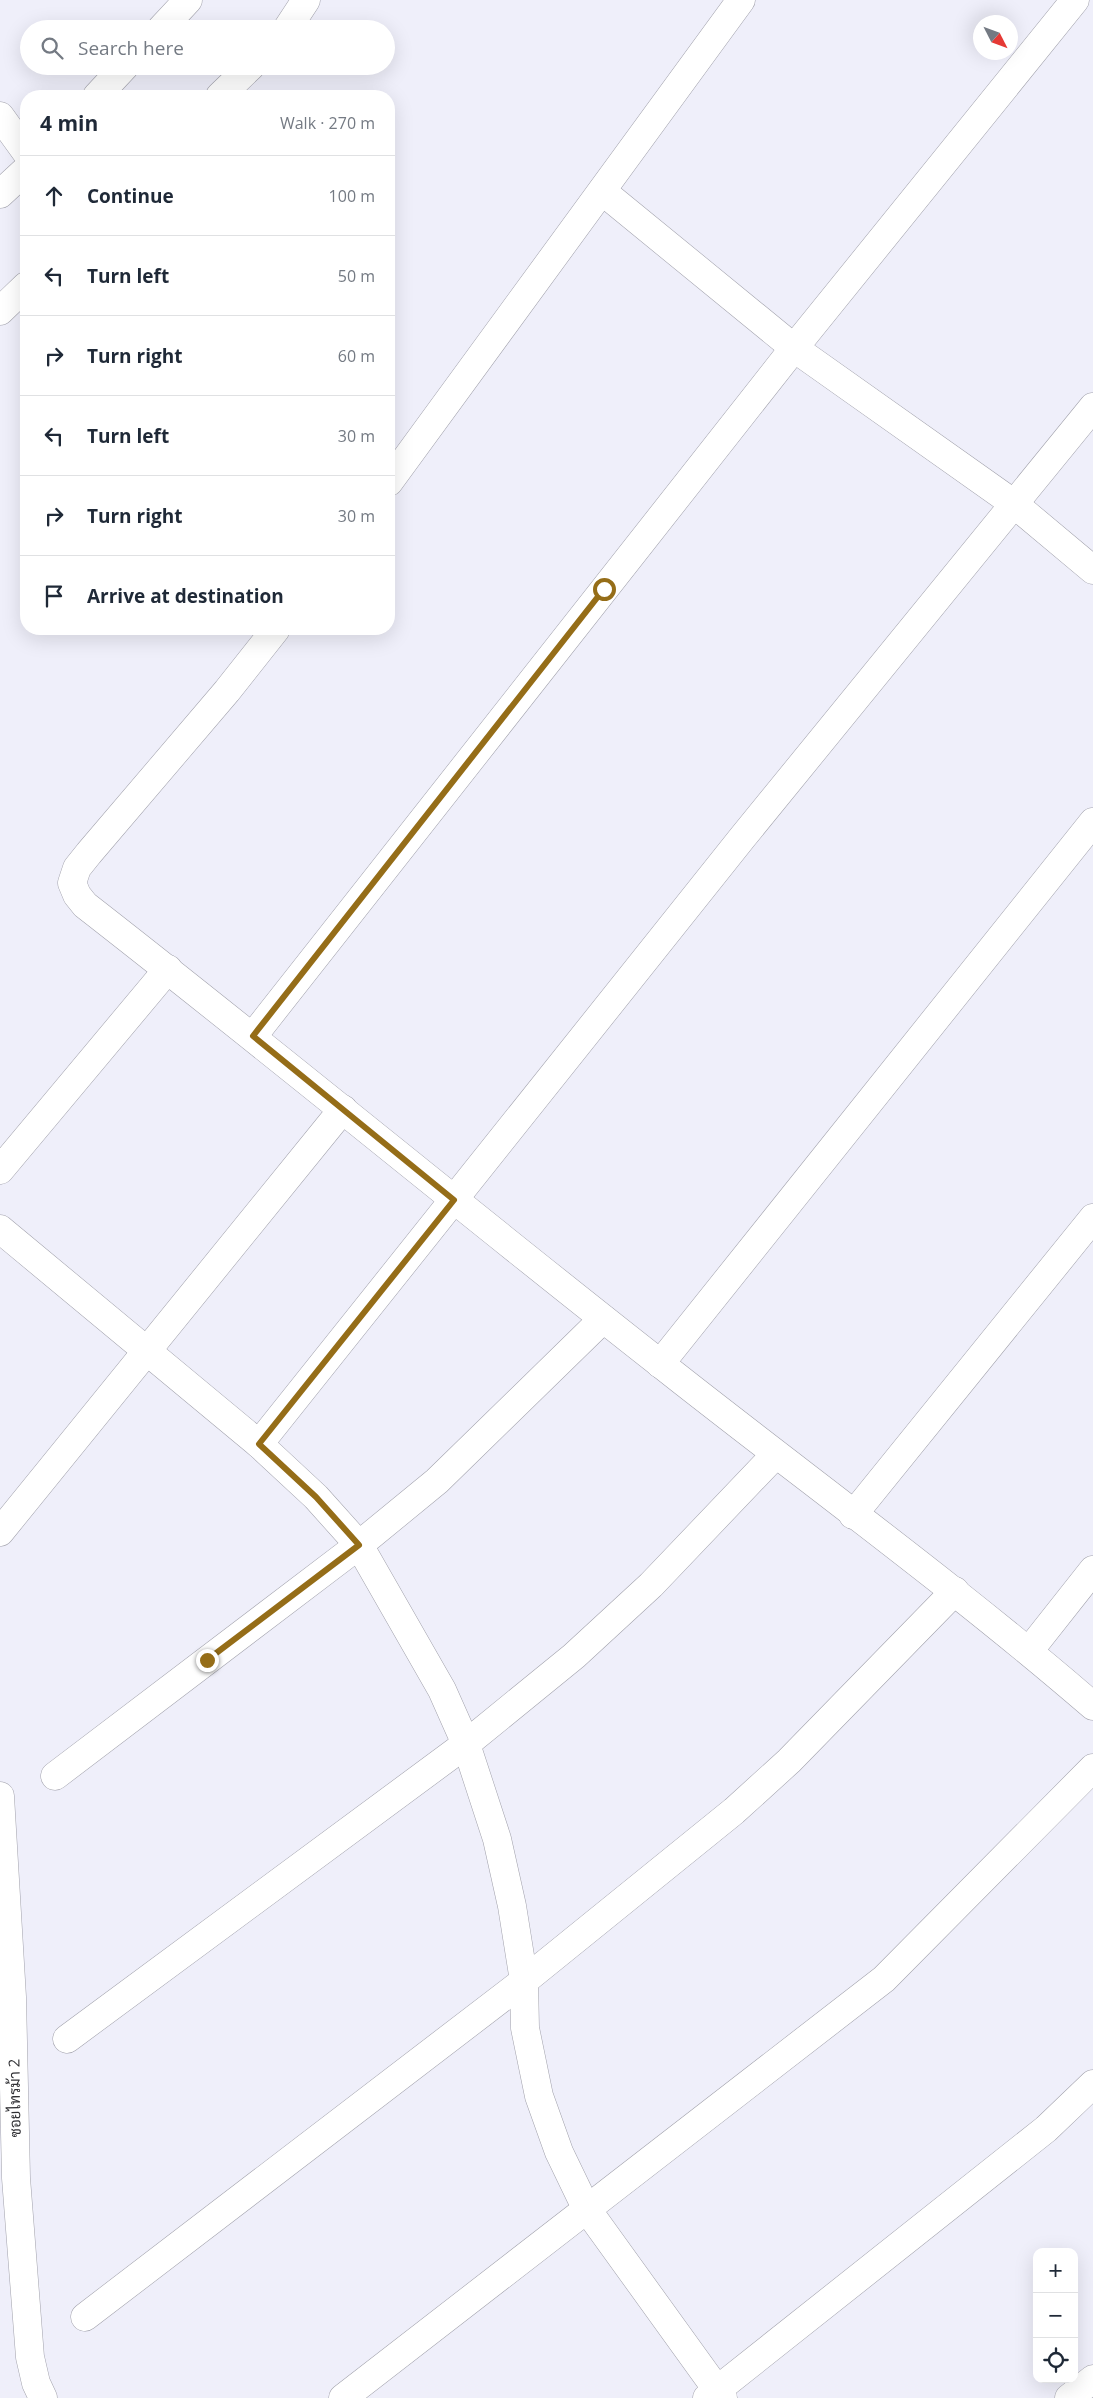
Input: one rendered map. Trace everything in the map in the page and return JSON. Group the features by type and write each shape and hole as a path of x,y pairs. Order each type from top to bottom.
{"street":[{"path":"169,20 188,0"},
{"path":"293,20 306,0"},
{"path":"395,474 741,0"},
{"path":"253,1036 794,348 1075,0"},
{"path":"103,90 117,75"},
{"path":"226,90 242,75"},
{"path":"0,116 20,144"},
{"path":"0,194 20,176"},
{"path":"602,191 794,348 1013,504 1093,570"},
{"path":"0,311 20,292"},
{"path":"259,1444 742,838 1093,407"},
{"path":"271,635 227,691 77,868 72,883 77,895 85,905 253,1036 603,1319 853,1515 955,1591 1093,1706"},
{"path":"660,1364 1093,822"},
{"path":"0,1170 168,969"},
{"path":"0,1532 343,1109"},
{"path":"853,1515 1093,1218"},
{"path":"0,1229 259,1444 316,1497 359,1545 442,1690 466,1744 497,1839 512,1906 524,1981 525,2028 539,2096 559,2152 586,2208 716,2395 1046,2129 1093,2084"},
{"path":"55,1776 359,1545 437,1481 603,1319"},
{"path":"67,2038 466,1744 574,1656 651,1585 776,1455"},
{"path":"1029,1651 1093,1570"},
{"path":"85,2317 524,1981 755,1792 790,1761 955,1591"},
{"path":"343,2398 884,1978 1093,1768"},
{"name":"ซอยไทรม้า 2","path":"0,1796 12,1997 16,2178 30,2357 36,2383 43,2398"},
{"path":"1069,2398 1093,2378"}],"route":[{"path":"207,1660 359,1545 316,1497 259,1444 454,1200 253,1036 604,589"}]}
